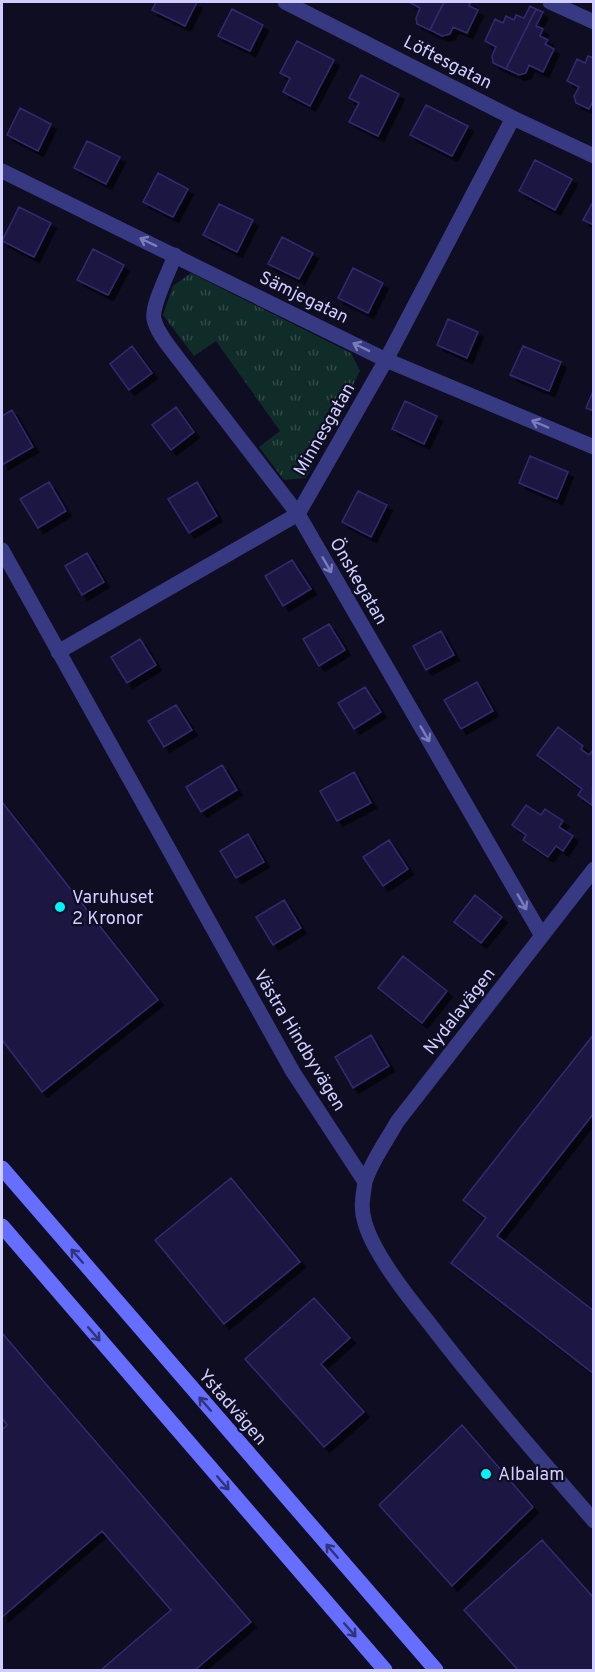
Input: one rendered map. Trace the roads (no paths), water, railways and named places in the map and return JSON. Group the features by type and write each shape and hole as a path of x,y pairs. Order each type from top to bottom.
{"main road":[{"name":"Ystadvägen","path":"2,1168 436,1671"},
{"path":"2,1226 385,1671"}],"street":[{"name":"Löftesgatan","path":"285,2 513,118 594,156"},
{"path":"550,2 594,22"},
{"name":"Minnesgatan","path":"298,514 386,360 513,118"},
{"name":"Sämjegatan","path":"2,171 386,360 594,447"},
{"name":"Önskegatan","path":"175,255 154,309 154,320 162,336 298,514 542,936"},
{"path":"58,652 298,514"},
{"name":"Västra Hindbyvägen","path":"2,550 293,1072 365,1182"},
{"name":"Nydalavägen","path":"365,1182 368,1172 397,1122 594,869"},
{"path":"365,1182 361,1205 365,1224 378,1251 412,1302 476,1385 594,1521"}],"place":[{"name":"Varuhuset 2 Kronor","path":"60,907"},
{"name":"Albalam","path":"486,1474"}]}
